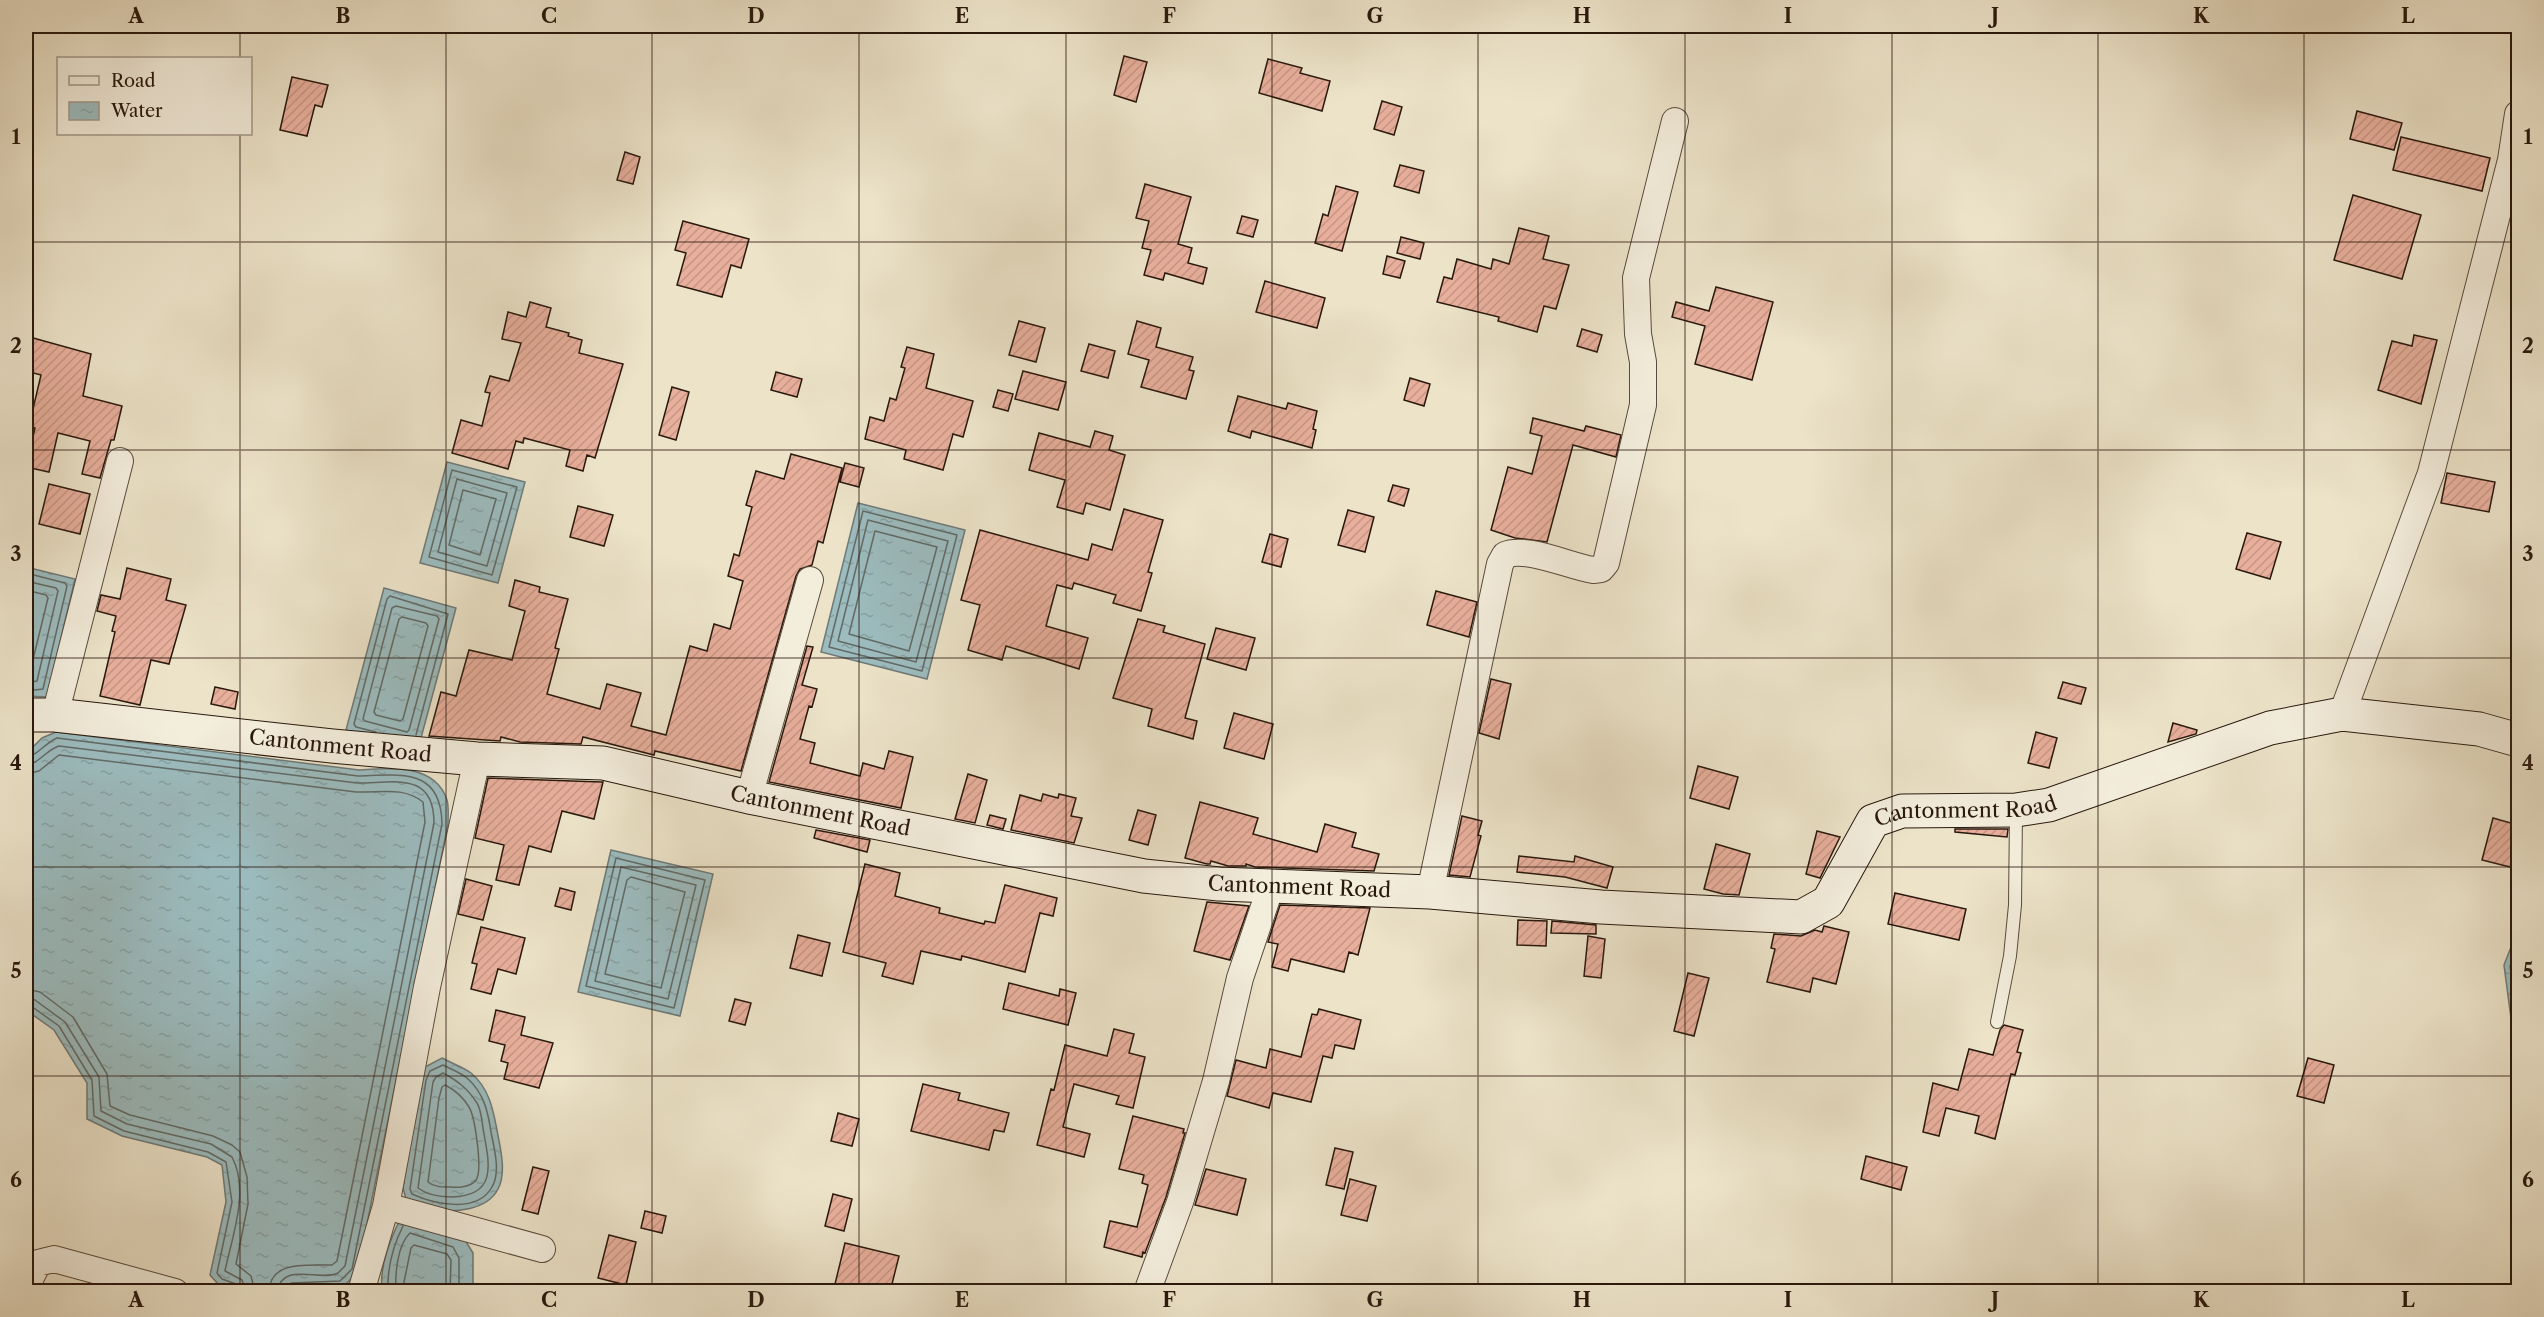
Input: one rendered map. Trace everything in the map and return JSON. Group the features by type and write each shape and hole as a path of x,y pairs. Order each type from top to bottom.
{"main road":[{"name":"Cantonment Road","path":"40,715 477,759 603,763 749,797 1144,876 1219,884 1430,892 1601,907 1801,917 1828,902 1874,821 1902,811 2016,810 2049,805 2270,728 2342,714 2479,729 2518,740"}],"street":[{"path":"2342,714 2431,473 2511,160 2518,114"},
{"path":"1430,892 1500,564 1505,555 1513,552 1593,570 1600,569 1606,563 1643,405 1643,363 1638,334 1636,278 1675,122"},
{"path":"40,715 120,461"},
{"path":"749,797 810,580"},
{"path":"361,1292 386,1206 427,987 477,759"},
{"path":"1147,1292 1180,1202 1216,1081 1240,978 1271,886"},
{"path":"386,1206 542,1249"},
{"path":"26,1287 38,1263 54,1259 175,1292"}],"lane":[{"path":"1997,1022 2010,956 2014,915 2016,810"}],"water":[{"path":"447,462 525,482 498,583 420,563"},
{"path":"858,503 965,530 927,679 821,652"},
{"path":"26,567 75,579 47,697 26,696"},
{"path":"384,588 456,608 418,749 346,730"},
{"path":"56,732 359,770 410,770 432,779 441,788 448,803 448,824 357,1273 343,1287 237,1290 218,1284 210,1275 226,1202 222,1165 207,1157 122,1136 87,1119 87,1083 54,1030 26,1010 26,754 42,738"},
{"path":"611,850 713,874 680,1016 578,992"},
{"path":"2518,929 2518,1027 2511,1018 2504,965"},
{"path":"442,1058 468,1071 482,1085 492,1107 497,1130 502,1160 501,1182 493,1196 486,1202 469,1209 440,1210 422,1206 406,1199 403,1188 420,1078 425,1067"},
{"path":"402,1215 462,1235 473,1253 473,1291 382,1291 384,1262"}],"building":[{"path":"1124,56 1147,62 1136,102 1114,95"},
{"path":"1268,59 1302,68 1300,73 1330,81 1322,111 1259,93"},
{"path":"292,77 328,85 322,107 315,105 307,136 280,130"},
{"path":"1382,101 1402,107 1394,135 1374,129"},
{"path":"2357,111 2402,123 2394,150 2350,139"},
{"path":"2401,137 2490,158 2482,191 2393,170"},
{"path":"625,152 640,157 633,184 617,180"},
{"path":"1400,165 1424,171 1419,193 1394,186"},
{"path":"1145,184 1191,197 1178,244 1192,248 1188,263 1207,268 1203,284 1165,273 1163,280 1144,275 1151,250 1142,248 1149,221 1136,218"},
{"path":"1336,186 1358,192 1342,251 1315,243 1323,214 1328,216"},
{"path":"2353,195 2421,215 2402,279 2334,260"},
{"path":"1242,216 1258,220 1253,237 1237,233"},
{"path":"683,221 749,239 741,268 731,265 722,297 677,285 686,253 675,250"},
{"path":"1519,228 1549,236 1543,259 1569,265 1556,309 1544,306 1537,332 1498,321 1499,317 1437,302 1444,277 1452,279 1457,259 1491,269 1493,259 1509,264"},
{"path":"1401,237 1424,243 1420,259 1397,253"},
{"path":"1387,256 1405,261 1400,278 1383,274"},
{"path":"1265,281 1325,298 1317,328 1256,312"},
{"path":"1716,287 1773,302 1752,380 1695,364 1705,326 1672,317 1676,302 1709,311"},
{"path":"530,302 551,308 546,327 569,333 568,336 582,340 579,353 623,364 595,458 587,455 583,471 566,466 570,450 524,438 523,443 516,441 508,469 452,453 461,420 482,426 490,393 485,392 490,376 509,381 521,343 502,339 508,312 526,317"},
{"path":"1019,321 1045,328 1036,362 1009,355"},
{"path":"1137,321 1161,328 1156,347 1193,357 1189,370 1194,371 1186,399 1141,387 1149,360 1128,354"},
{"path":"1582,329 1602,335 1597,352 1577,346"},
{"path":"2414,335 2437,340 2421,404 2378,390 2392,341 2412,346"},
{"path":"26,336 91,354 83,396 122,406 114,440 111,440 100,478 82,474 90,441 58,433 49,472 26,467 35,428 29,426 41,375 26,371"},
{"path":"1089,344 1115,351 1108,378 1081,371"},
{"path":"907,347 934,354 926,388 973,401 963,437 953,434 943,470 904,459 906,450 865,439 870,417 884,421 890,398 896,400 905,368 901,367"},
{"path":"1023,371 1066,382 1058,410 1015,399"},
{"path":"776,372 802,379 797,397 771,390"},
{"path":"1410,378 1430,384 1424,406 1404,400"},
{"path":"672,387 689,392 676,440 659,435"},
{"path":"998,390 1013,394 1008,411 993,407"},
{"path":"1238,396 1286,409 1288,403 1317,411 1312,448 1252,431 1250,438 1228,431"},
{"path":"1533,418 1584,431 1586,426 1621,435 1616,457 1573,445 1547,542 1515,538 1491,530 1508,467 1532,474 1542,436 1530,433"},
{"path":"1095,431 1113,436 1109,450 1125,455 1110,510 1086,503 1083,514 1057,507 1065,480 1029,470 1039,433 1090,447"},
{"path":"791,454 842,468 823,543 818,541 812,565 800,569 796,576 741,771 655,751 654,755 583,737 581,744 520,742 501,737 500,741 429,736 441,692 456,696 469,650 512,660 525,611 509,606 515,580 540,587 539,592 568,599 555,648 559,649 547,694 600,709 607,684 641,693 631,726 666,735 690,646 707,651 714,624 730,629 743,581 728,576 734,554 739,556 752,507 746,505 756,471 784,479"},
{"path":"845,463 864,468 859,487 840,482"},
{"path":"2447,473 2495,482 2489,512 2441,503"},
{"path":"49,484 90,494 80,534 39,524"},
{"path":"1393,485 1409,489 1404,506 1388,501"},
{"path":"578,506 613,515 604,546 570,537"},
{"path":"1124,509 1163,520 1148,572 1152,573 1141,611 1113,603 1116,595 1074,583 1072,589 1057,585 1046,626 1088,638 1079,669 1006,646 1002,660 968,650 980,605 961,600 980,530 1088,560 1092,544 1112,550"},
{"path":"1348,510 1374,517 1365,552 1338,545"},
{"path":"2247,533 2281,542 2270,579 2236,569"},
{"path":"1270,534 1288,539 1281,567 1262,562"},
{"path":"127,568 171,579 166,600 186,605 169,664 151,660 140,705 100,696 115,632 112,631 116,616 97,611 101,595 120,599"},
{"path":"1436,591 1477,602 1469,637 1427,625"},
{"path":"1138,619 1165,626 1163,632 1205,644 1185,718 1197,721 1193,739 1148,726 1152,709 1113,698"},
{"path":"1216,628 1255,638 1246,670 1207,659"},
{"path":"807,646 813,647 802,685 817,689 812,707 809,706 800,739 815,743 810,763 860,776 863,763 884,769 889,751 913,757 901,808 769,782"},
{"path":"1491,679 1511,684 1499,739 1479,733"},
{"path":"2063,682 2086,688 2081,704 2058,698"},
{"path":"215,687 238,692 235,709 211,704"},
{"path":"1234,713 1273,724 1264,759 1224,748"},
{"path":"2173,723 2197,730 2196,734 2168,742"},
{"path":"2036,732 2057,738 2049,768 2028,763"},
{"path":"1698,766 1738,777 1729,809 1690,798"},
{"path":"968,774 987,780 975,823 955,819"},
{"path":"488,778 603,782 594,819 562,811 551,852 529,846 519,885 496,880 504,845 475,838"},
{"path":"1043,794 1058,798 1059,794 1076,798 1071,816 1082,818 1074,843 1011,830 1020,795 1041,801"},
{"path":"1200,802 1258,818 1253,834 1317,852 1325,824 1356,833 1352,847 1379,854 1374,871 1255,867 1246,864 1246,866 1228,866 1211,861 1207,864 1185,858"},
{"path":"1138,810 1156,815 1148,845 1129,840"},
{"path":"990,815 1006,819 1003,829 987,825"},
{"path":"1462,816 1482,821 1478,835 1481,836 1470,877 1449,875"},
{"path":"2493,818 2518,825 2518,869 2482,860"},
{"path":"1955,829 2008,829 2007,837 1955,832"},
{"path":"816,830 870,840 867,852 814,838"},
{"path":"1817,831 1840,837 1820,878 1806,874"},
{"path":"1716,844 1750,854 1739,895 1704,889"},
{"path":"1519,856 1574,862 1575,856 1613,867 1607,888 1565,877 1517,872"},
{"path":"865,864 900,873 895,896 940,908 939,913 984,924 985,921 995,923 1005,885 1057,898 1053,916 1040,913 1025,972 962,956 961,960 921,951 913,984 882,976 886,963 843,952"},
{"path":"466,879 492,886 483,920 458,914"},
{"path":"560,888 575,892 571,910 555,906"},
{"path":"1895,893 1966,909 1959,940 1888,924"},
{"path":"1207,902 1249,906 1230,960 1194,951"},
{"path":"1280,905 1370,908 1358,955 1349,952 1344,972 1291,959 1288,971 1272,967 1278,944 1268,942"},
{"path":"1518,920 1547,921 1546,946 1517,945"},
{"path":"1552,921 1596,925 1596,934 1551,933"},
{"path":"1824,926 1849,932 1836,984 1813,978 1810,992 1767,982 1775,949 1771,948 1774,934 1801,936 1815,930 1822,932"},
{"path":"481,927 525,938 516,974 498,969 491,994 471,989 477,964 472,963"},
{"path":"798,935 830,943 822,976 790,968"},
{"path":"1588,936 1605,939 1601,978 1584,976"},
{"path":"1688,973 1709,978 1694,1036 1674,1031"},
{"path":"1009,983 1059,996 1060,989 1076,993 1068,1025 1003,1009"},
{"path":"735,999 751,1003 745,1025 729,1021"},
{"path":"1319,1009 1361,1020 1354,1049 1335,1045 1332,1058 1323,1056 1311,1102 1273,1093 1269,1108 1227,1096 1236,1060 1266,1068 1270,1049 1301,1057 1312,1014 1317,1015"},
{"path":"496,1010 525,1017 521,1035 553,1043 539,1088 504,1079 508,1063 501,1061 505,1045 489,1041"},
{"path":"2004,1025 2023,1030 2017,1052 2021,1053 2015,1075 2011,1074 1995,1139 1975,1133 1979,1116 1946,1108 1939,1136 1923,1132 1933,1083 1958,1090 1969,1049 1993,1055 2000,1030"},
{"path":"1114,1029 1134,1034 1129,1053 1145,1057 1133,1108 1116,1104 1119,1096 1074,1084 1063,1127 1090,1134 1084,1157 1037,1145 1065,1045 1107,1056"},
{"path":"2308,1058 2334,1065 2324,1103 2297,1096"},
{"path":"923,1084 960,1093 958,1100 1009,1113 1004,1132 994,1130 989,1150 911,1131"},
{"path":"838,1113 859,1119 852,1146 831,1141"},
{"path":"1133,1116 1184,1129 1183,1133 1185,1133 1166,1197 1142,1257 1104,1247 1110,1221 1137,1227 1148,1185 1142,1183 1144,1175 1119,1169"},
{"path":"1335,1148 1353,1152 1344,1189 1326,1185"},
{"path":"1866,1156 1907,1167 1901,1190 1861,1179"},
{"path":"533,1167 549,1171 538,1214 522,1210"},
{"path":"1206,1169 1246,1179 1237,1215 1195,1205"},
{"path":"1350,1179 1376,1186 1367,1221 1341,1215"},
{"path":"833,1194 852,1199 844,1231 825,1226"},
{"path":"645,1211 666,1216 662,1233 641,1228"},
{"path":"609,1235 636,1242 626,1285 598,1278"},
{"path":"845,1243 899,1256 890,1292 860,1284 858,1290 835,1284"}]}
